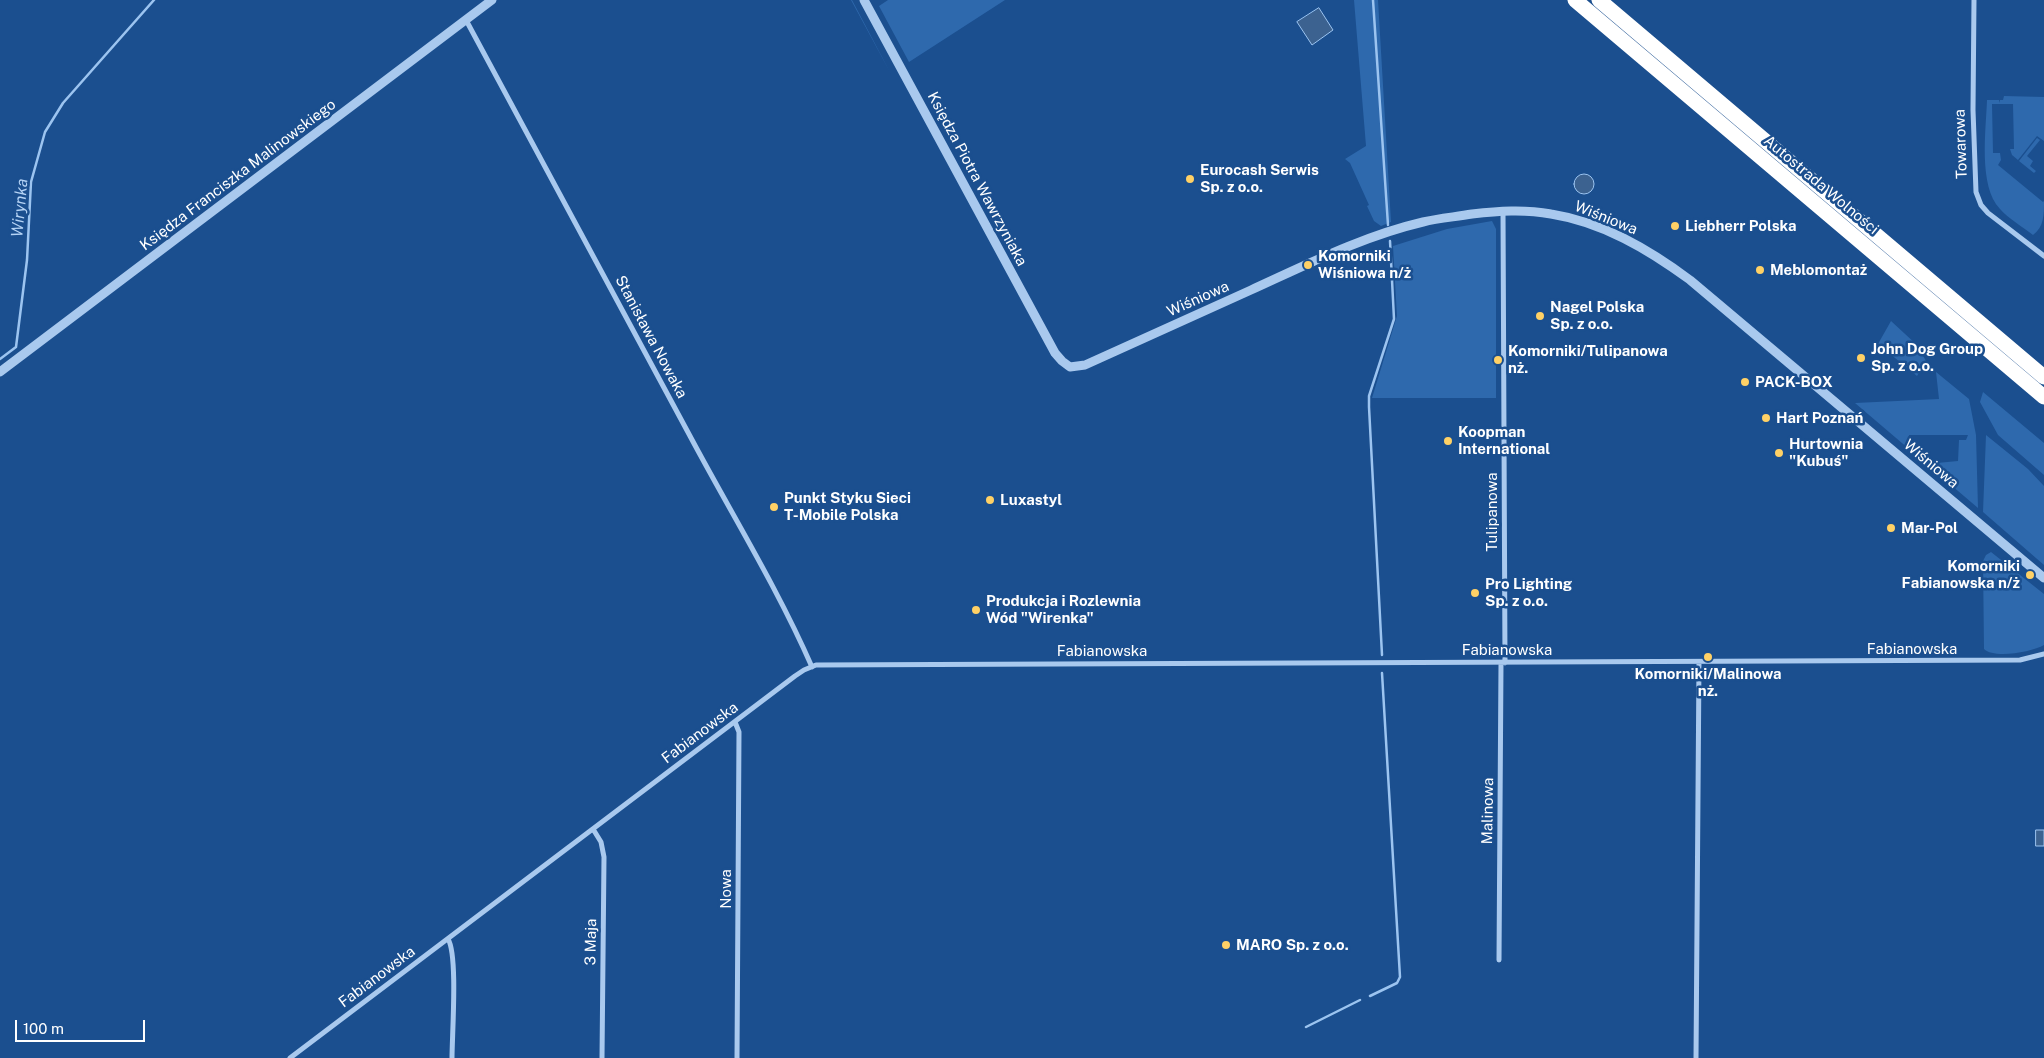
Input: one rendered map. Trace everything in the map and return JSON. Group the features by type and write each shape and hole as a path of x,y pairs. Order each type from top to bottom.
{"highway":[{"name":"Autostrada Wolności","path":"1575,0 2044,397"},
{"name":"Autostrada Wolności","path":"1599,0 2044,376"}],"street":[{"name":"Księdza Franciszka Malinowskiego","path":"0,372 492,0"},
{"name":"Księdza Piotra Wawrzyniaka","path":"864,0 1055,353 1070,367"},
{"name":"Towarowa","path":"1974,0 1973,110 1976,192 1981,205 1988,213 2044,256"},
{"name":"Stanisława Nowaka","path":"466,20 689,435 769,577 812,667"},
{"name":"Wiśniowa","path":"1070,367 1085,365 1382,234 1425,222 1503,211 1545,213 1585,222 1629,241 1667,263 1721,304 2044,578"},
{"name":"Tulipanowa","path":"1503,211 1503,663"},
{"name":"Fabianowska","path":"290,1058 800,672 825,664 2020,660 2044,654"},
{"path":"1696,1058 1699,662"},
{"name":"Malinowa","path":"1499,960 1503,663"},
{"name":"Nowa","path":"735,722 739,732 738,1058"},
{"name":"3 Maja","path":"593,829 601,842 604,857 602,1058"},
{"path":"448,939 452,947 454,963 452,1058"}],"shaded area":[{"path":"851,0 852,0 891,74"},
{"path":"888,0 1005,0 909,62 879,6"},
{"path":"1354,0 1378,0 1391,222 1381,226 1374,221 1350,163 1345,159 1366,146"},
{"path":"1319,8 1333,30 1312,45 1297,22"},
{"path":"2004,96 2044,97 2044,141 2037,136 2018,160 2012,155 2010,149 2014,149 2013,104 1992,104 1993,153 2000,153 2001,160 1998,165 2044,201 2041,224 2033,235 2000,209 1993,199 1986,172 1987,100 1999,100 2000,103"},
{"path":"2037,138 2040,140 2027,156 2033,161 2030,166 2036,171 2034,173 2019,161"},
{"path":"1584,174 1591,177 1594,184 1591,191 1584,194 1577,191 1574,184 1577,177"},
{"path":"1492,221 1496,229 1496,398 1372,398 1397,316 1393,246 1447,229"},
{"path":"1891,321 1917,345 1926,361 1917,376 1878,344"},
{"path":"1936,372 1969,399 1976,435 1978,508 1931,468 1937,463 1958,461 1959,440 1966,440 1968,435 1909,435 1909,449 1916,449 1916,455 1855,403 1939,399"},
{"path":"1983,392 2044,443 2044,475 1998,435 1980,402"},
{"path":"1986,435 2028,469 2044,486 2044,565 1983,512"},
{"path":"1991,552 2044,594 2044,645 2031,650 2004,654 1996,654 1984,649 1983,561 1986,555"},
{"path":"2036,830 2044,830 2044,846 2036,846"}],"waterway":[{"name":"Wirynka","path":"0,359 16,347 27,260 31,182 45,132 63,103 154,0"},
{"path":"1373,0 1388,225"},
{"path":"1382,655 1369,396 1394,319 1390,241"},
{"path":"1370,996 1397,983 1400,977 1382,673"},
{"path":"1306,1027 1360,1000"}],"place":[{"name":"Eurocash Serwis Sp. z o.o.","path":"1190,179"},
{"name":"Liebherr Polska","path":"1675,226"},
{"name":"Komorniki Wiśniowa n/ż","path":"1308,265"},
{"name":"Meblomontaż","path":"1760,270"},
{"name":"Nagel Polska Sp. z o.o.","path":"1540,316"},
{"name":"John Dog Group Sp. z o.o.","path":"1861,358"},
{"name":"Komorniki/Tulipanowa nż.","path":"1498,360"},
{"name":"PACK-BOX","path":"1745,382"},
{"name":"Hart Poznań","path":"1766,418"},
{"name":"Koopman International","path":"1448,441"},
{"name":"Hurtownia \"Kubuś\"","path":"1779,453"},
{"name":"Luxastyl","path":"990,500"},
{"name":"Punkt Styku Sieci T-Mobile Polska","path":"774,507"},
{"name":"Mar-Pol","path":"1891,528"},
{"name":"Komorniki Fabianowska n/ż","path":"2030,575"},
{"name":"Pro Lighting Sp. z o.o.","path":"1475,593"},
{"name":"Produkcja i Rozlewnia Wód \"Wirenka\"","path":"976,610"},
{"name":"Komorniki/Malinowa nż.","path":"1708,657"},
{"name":"MARO Sp. z o.o.","path":"1226,945"}]}
